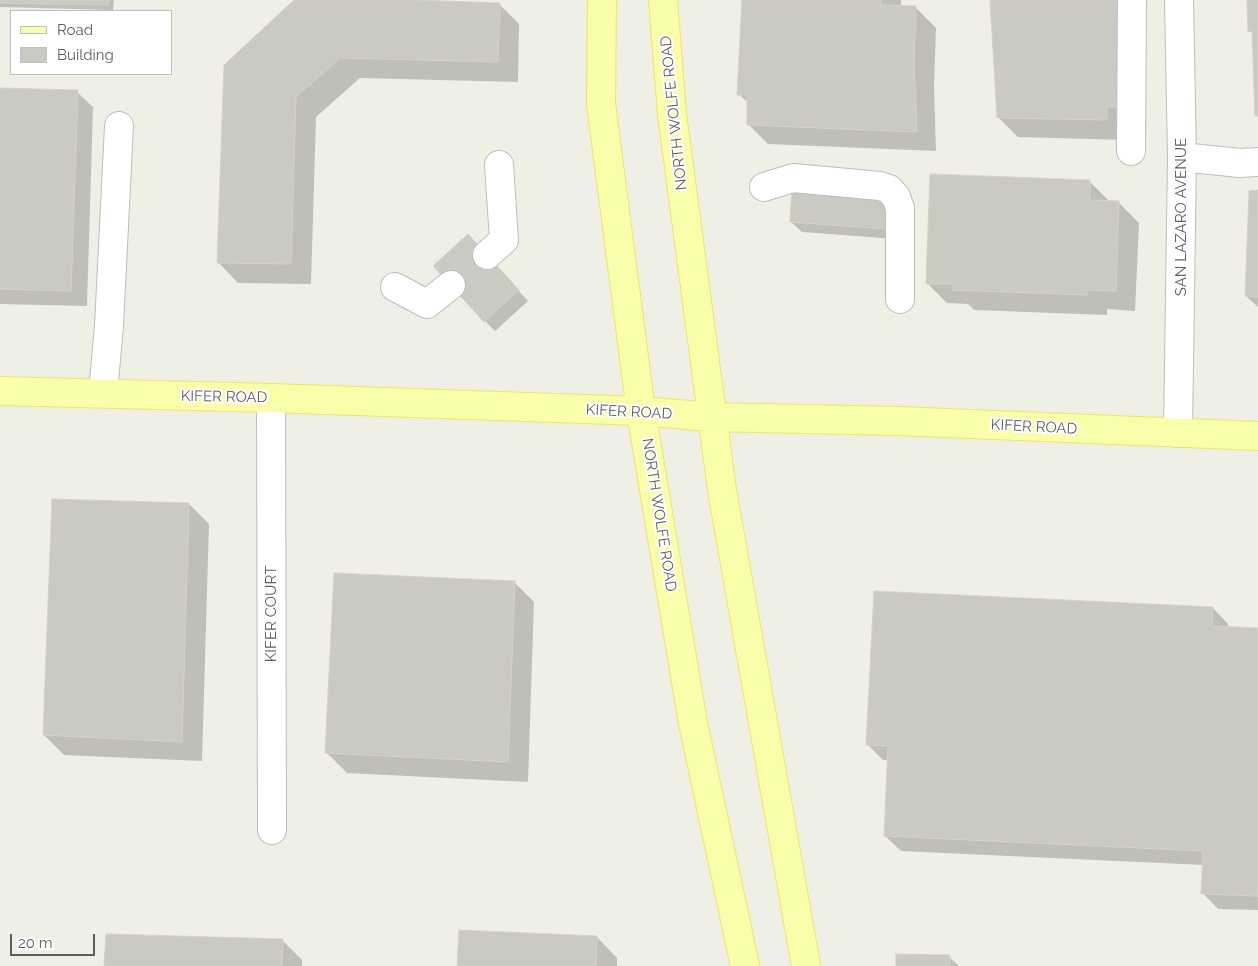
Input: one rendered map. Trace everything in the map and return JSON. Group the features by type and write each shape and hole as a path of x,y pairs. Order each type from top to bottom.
{"main road":[{"name":"NORTH WOLFE ROAD","path":"602,0 601,104 641,411 693,723 745,966"},
{"name":"NORTH WOLFE ROAD","path":"663,0 672,114 711,417 760,711 806,966"},
{"name":"KIFER ROAD","path":"0,391 641,411 711,417 899,421 1258,436"}],"street":[{"path":"1131,151 1132,0"},
{"name":"SAN LAZARO AVENUE","path":"1178,433 1182,157 1179,0"},
{"path":"103,393 109,326 120,126"},
{"path":"1182,157 1240,163 1258,162"},
{"path":"487,255 504,240 500,165"},
{"path":"764,187 793,178 880,186 889,189 896,197 900,208 900,299"},
{"path":"395,287 427,304 451,286"},
{"name":"KIFER COURT","path":"271,398 272,830"}],"building":[{"path":"0,0 109,0 109,5 0,3"},
{"path":"294,0 417,0 500,3 498,62 340,58 296,97 291,264 217,263 224,65"},
{"path":"742,0 881,0 881,5 916,6 914,65 917,132 747,125 747,95 737,95"},
{"path":"990,0 1117,0 1120,107 1107,107 1107,120 997,118"},
{"path":"1247,0 1258,0 1258,116 1255,116 1252,31 1248,32"},
{"path":"0,88 78,90 71,291 0,289"},
{"path":"930,174 1090,180 1090,200 1119,201 1116,291 1087,290 1087,295 952,290 953,284 926,284"},
{"path":"792,186 888,199 886,229 790,222"},
{"path":"1258,190 1258,297 1245,296 1249,191"},
{"path":"468,234 519,290 484,322 433,266"},
{"path":"52,499 189,503 182,742 43,735"},
{"path":"334,573 515,581 508,762 325,753"},
{"path":"874,591 1213,607 1212,626 1258,628 1258,896 1201,894 1203,851 884,836 888,746 866,745"},
{"path":"459,930 597,936 596,966 457,966"},
{"path":"106,934 283,939 282,966 104,966"},
{"path":"896,954 950,955 950,966 896,966"}],"tunnel":[{"path":"451,285 487,255"}]}
